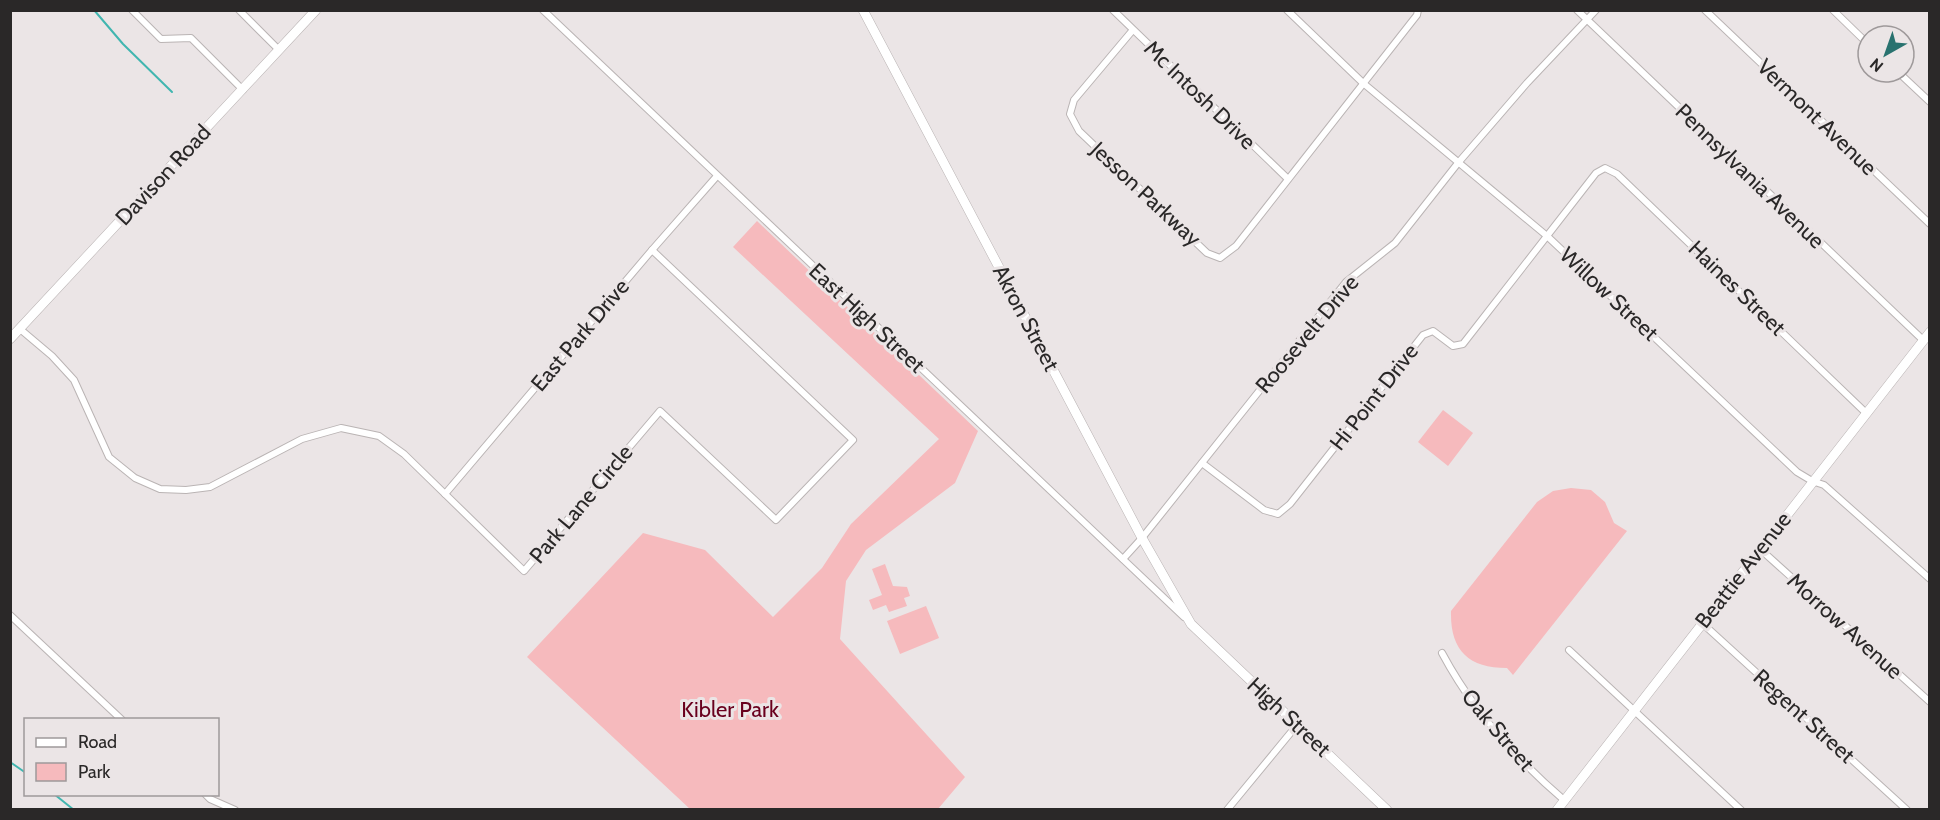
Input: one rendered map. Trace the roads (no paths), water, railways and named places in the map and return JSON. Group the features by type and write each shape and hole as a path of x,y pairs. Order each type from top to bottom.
{"street":[{"path":"239,10 279,50"},
{"name":"Davison Road","path":"10,339 316,10"},
{"name":"East High Street","path":"543,10 1191,624"},
{"name":"Akron Street","path":"863,10 1142,538 1191,624"},
{"name":"Mc Intosh Drive","path":"1113,10 1132,31 1288,179"},
{"name":"Willow Street","path":"1287,10 1363,83 1547,236 1797,472 1824,485 1929,579"},
{"name":"Jesson Parkway","path":"1132,31 1074,100 1070,114 1078,131 1207,253 1220,258 1236,246 1417,15 1418,10"},
{"name":"Pennsylvania Avenue","path":"1577,10 1923,340"},
{"name":"Roosevelt Drive","path":"1123,559 1346,282 1395,243 1458,163 1527,82 1596,10"},
{"name":"Vermont Avenue","path":"1705,10 1929,224"},
{"path":"1833,10 1856,32"},
{"path":"133,11 161,39 190,38 243,90"},
{"path":"1910,84 1929,102"},
{"name":"Hi Point Drive","path":"1202,463 1264,510 1278,514 1290,504 1423,335 1433,331 1453,346 1463,344 1596,173 1605,168"},
{"name":"Haines Street","path":"1605,168 1617,174 1865,412"},
{"name":"East Park Drive","path":"446,494 717,176"},
{"name":"Park Lane Circle","path":"20,328 52,356 74,380 109,458 135,478 159,489 186,490 210,487 302,439 341,428 379,436 404,454 524,571 660,411 776,520 853,440 652,250"},
{"name":"Beattie Avenue","path":"1557,810 1929,332"},
{"name":"Morrow Avenue","path":"1760,549 1929,702"},
{"path":"10,615 120,718"},
{"name":"Regent Street","path":"1702,623 1907,810"},
{"name":"High Street","path":"1191,624 1387,810"},
{"path":"1569,650 1741,810"},
{"name":"Oak Street","path":"1442,653 1462,687 1497,733 1539,779 1564,800"},
{"path":"1227,810 1297,725"},
{"path":"206,796 235,810"}],"waterway":[{"path":"94,10 123,44 172,92"},
{"path":"10,762 24,772"},
{"path":"56,796 74,810"}],"park label":[{"name":"Kibler Park","path":"730,709"}]}
